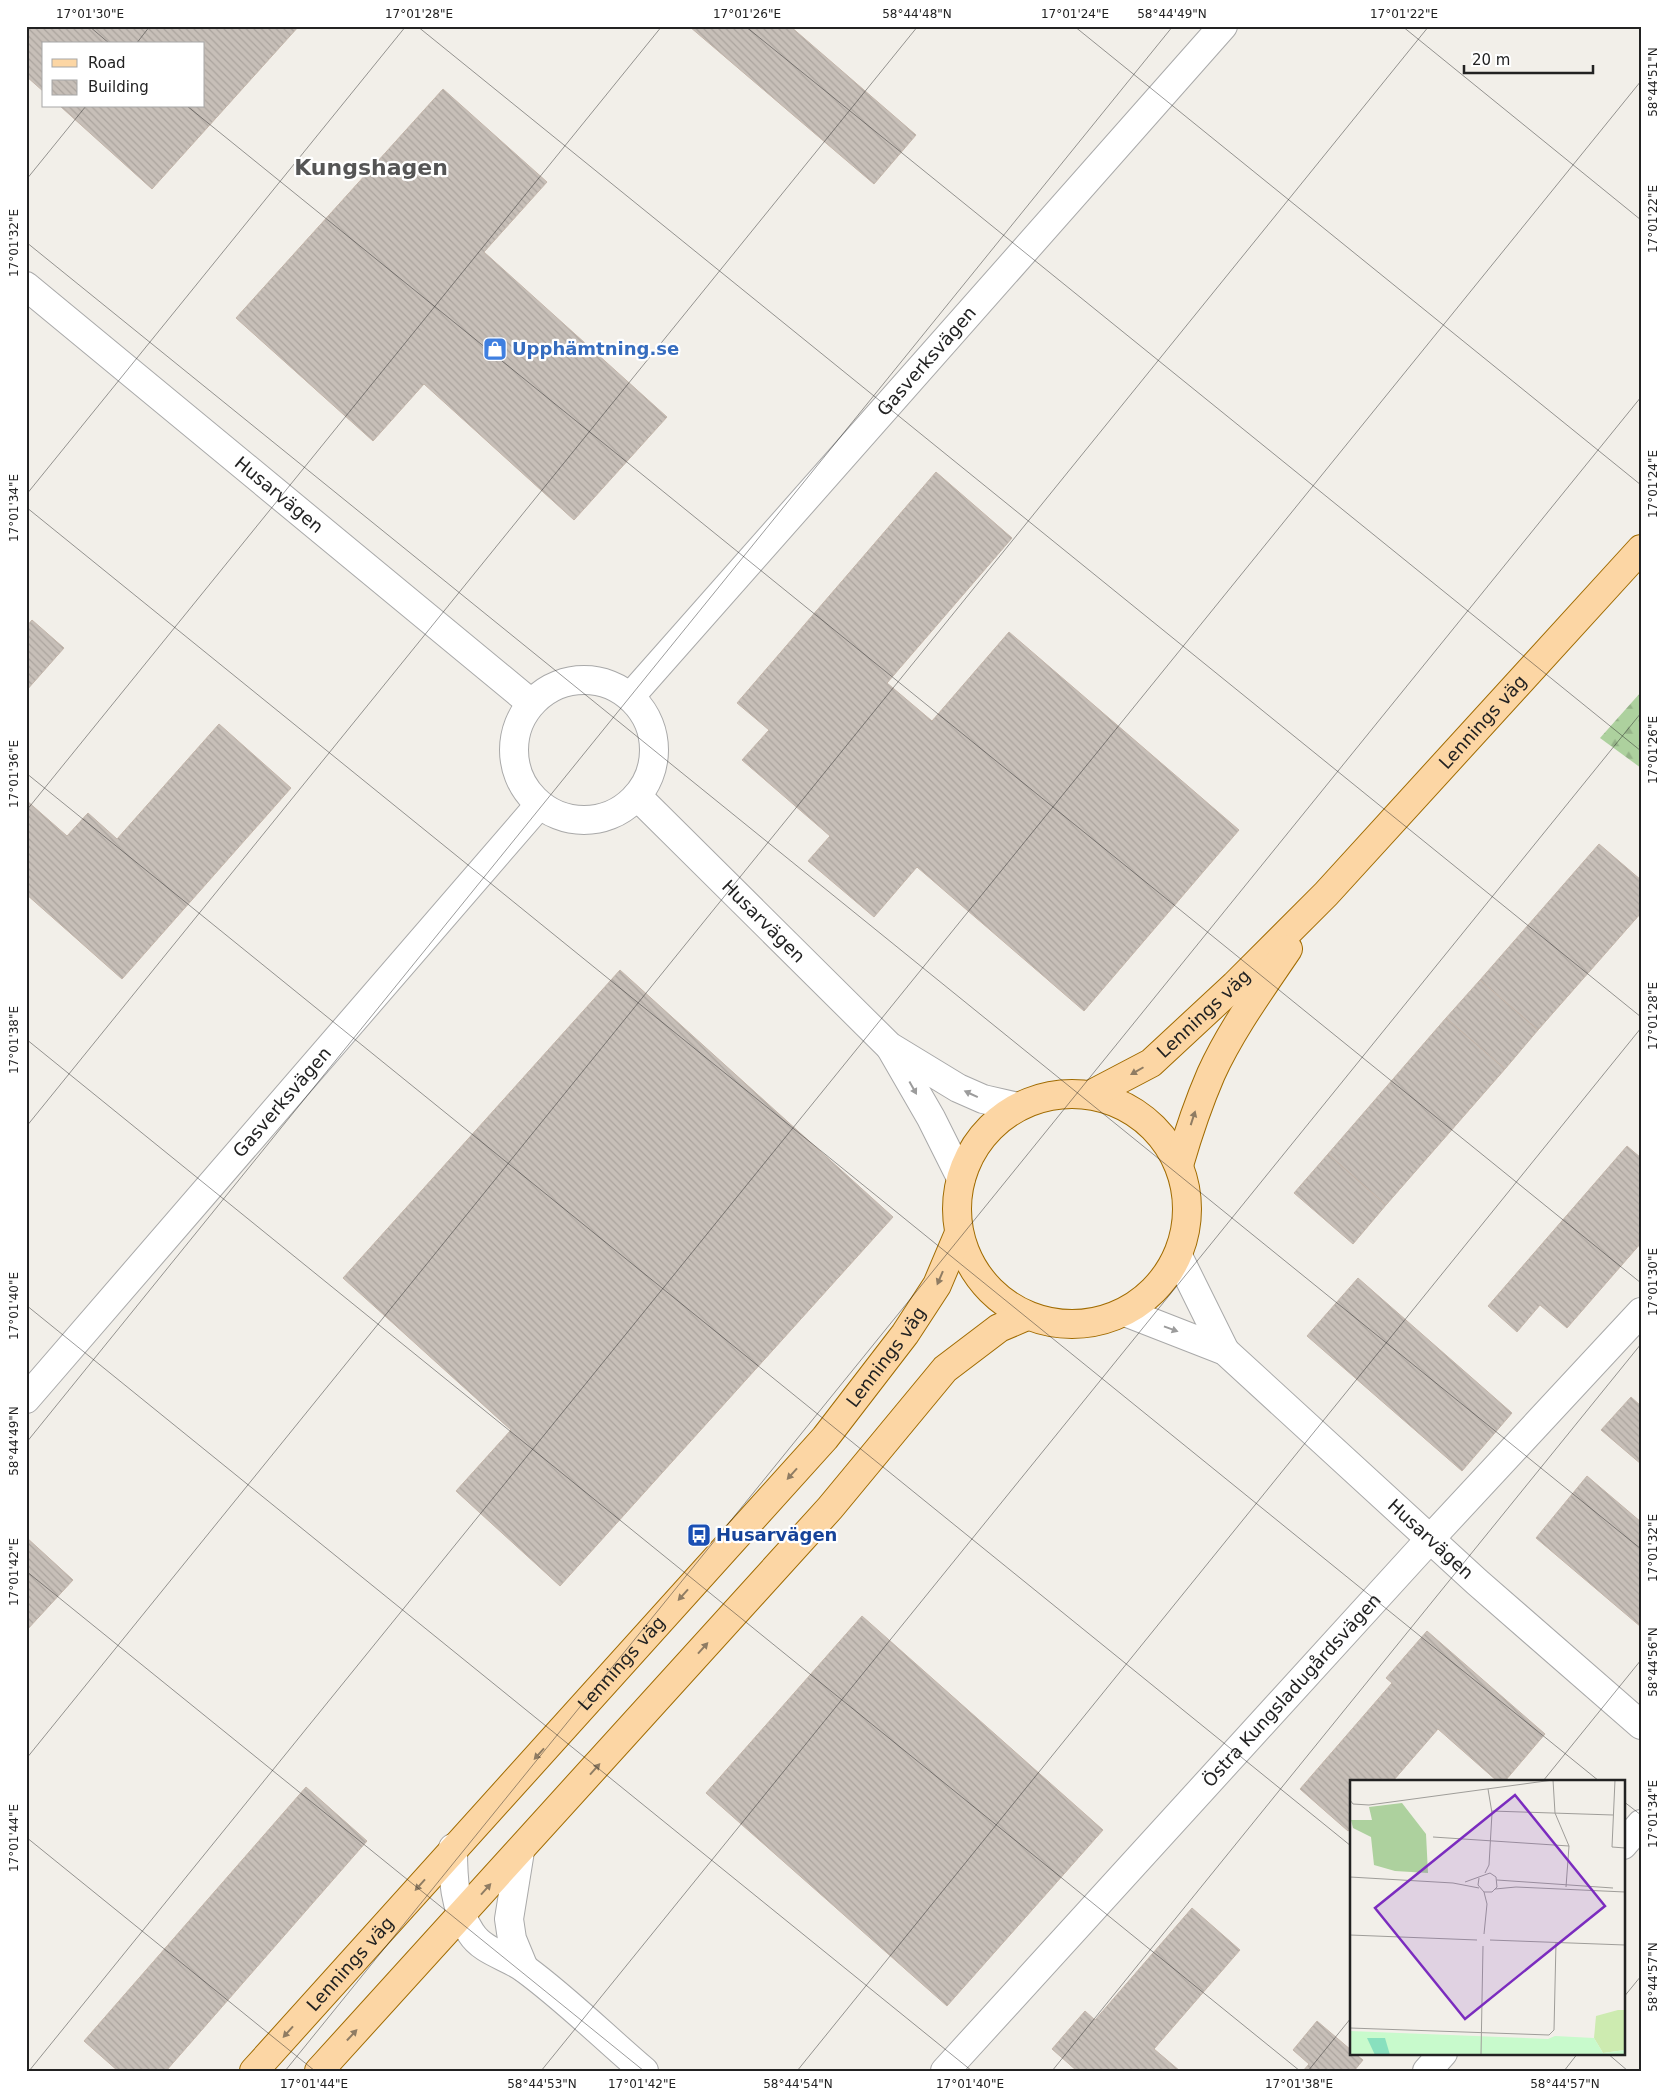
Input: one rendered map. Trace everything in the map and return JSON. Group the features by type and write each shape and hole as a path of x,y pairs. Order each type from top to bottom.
{"main road":[{"name":"Lennings väg","path":"1090,1095 1151,1063 1222,997 1326,894 1641,549"},
{"name":"Lennings väg","path":"1179,1165 1194,1115 1212,1072 1253,999 1326,894"},
{"path":"1053,1095 1090,1095 1119,1103 1144,1118 1165,1139 1179,1165 1186,1187 1188,1211 1186,1234 1178,1256 1165,1279 1147,1298 1125,1312 1094,1323 1060,1324 1028,1316 1003,1302 983,1283 968,1260 959,1233 957,1205 961,1178 973,1150 993,1125 1018,1107 1053,1095"},
{"name":"Lennings väg","path":"254,2071 452,1848 825,1438 905,1334 932,1294 959,1233"},
{"path":"319,2071 830,1508 945,1369 999,1328 1028,1316"}],"street":[{"name":"Gasverksvägen","path":"630,697 1223,26"},
{"name":"Husarvägen","path":"26,286 531,703"},
{"path":"590,680 611,686 630,697 644,714 652,734 654,756 650,770 637,796 620,810 600,819 579,821 558,816 539,805 524,788 515,759 514,744 519,722 531,703 548,690 568,682 590,680"},
{"name":"Husarvägen","path":"637,796 889,1046 958,1088 983,1100 1018,1107"},
{"name":"Gasverksvägen","path":"28,1393 539,805"},
{"name":"Husarvägen","path":"889,1046 931,1118 961,1178"},
{"name":"Husarvägen","path":"1178,1256 1225,1351 1430,1539 1641,1725"},
{"name":"Husarvägen","path":"1125,1312 1225,1351"},
{"name":"Östra Kungsladugårdsvägen","path":"945,2071 1430,1539 1641,1312"},
{"path":"1624,1844 1641,1824"},
{"path":"452,1848 454,1887 462,1915 471,1934 494,1952 524,1968 644,2071"},
{"path":"520,1851 509,1918 512,1939 524,1968"},
{"path":"1428,2071 1442,2054"}],"green space":[{"path":"1641,692 1641,768 1600,738"}],"building":[{"path":"26,26 299,26 152,189 62,108 205,108 205,42 42,42 42,90 26,76"},
{"path":"790,26 916,135 874,184 690,27"},
{"path":"443,89 547,182 484,252 667,417 574,520 424,384 373,441 236,318"},
{"path":"936,472 1012,538 887,683 932,721 1009,632 1239,830 1084,1011 917,867 874,917 808,861 830,836 742,760 769,730 737,703"},
{"path":"32,620 64,648 26,691 26,627"},
{"path":"219,724 291,788 122,979 26,894 26,800 67,836 88,813 117,839"},
{"path":"1599,844 1641,880 1641,913 1538,1030 1480,980"},
{"path":"620,970 893,1217 560,1586 456,1491 511,1430 343,1278"},
{"path":"1480,980 1538,1030 1505,1069 1446,1018"},
{"path":"1446,1018 1505,1069 1386,1205 1328,1154"},
{"path":"1627,1146 1641,1158 1641,1243 1567,1328 1540,1305 1517,1332 1488,1306"},
{"path":"1328,1154 1386,1205 1353,1244 1294,1193"},
{"path":"1358,1278 1512,1413 1462,1471 1307,1336"},
{"path":"1631,1397 1641,1406 1641,1464 1601,1430"},
{"path":"1587,1476 1641,1522 1641,1627 1536,1538"},
{"path":"26,1537 73,1580 26,1631"},
{"path":"862,1616 1103,1830 947,2006 706,1793"},
{"path":"1427,1631 1545,1734 1506,1780 1496,1780 1438,1729 1394,1780 1350,1780 1350,1830 1348,1831 1300,1789 1392,1683 1386,1678"},
{"path":"306,1787 367,1841 166,2071 118,2071 84,2041"},
{"path":"1192,1908 1240,1950 1154,2049 1180,2071 1077,2071 1052,2049 1085,2011 1095,2020"},
{"path":"1317,2021 1350,2049 1350,2054 1355,2054 1363,2060 1354,2071 1303,2071 1309,2064 1293,2050"}],"place":[{"name":"Upphämtning.se","path":"495,349"},
{"name":"Husarvägen","path":"699,1535"}],"district":[{"name":"Kungshagen","path":"371,167"}]}
